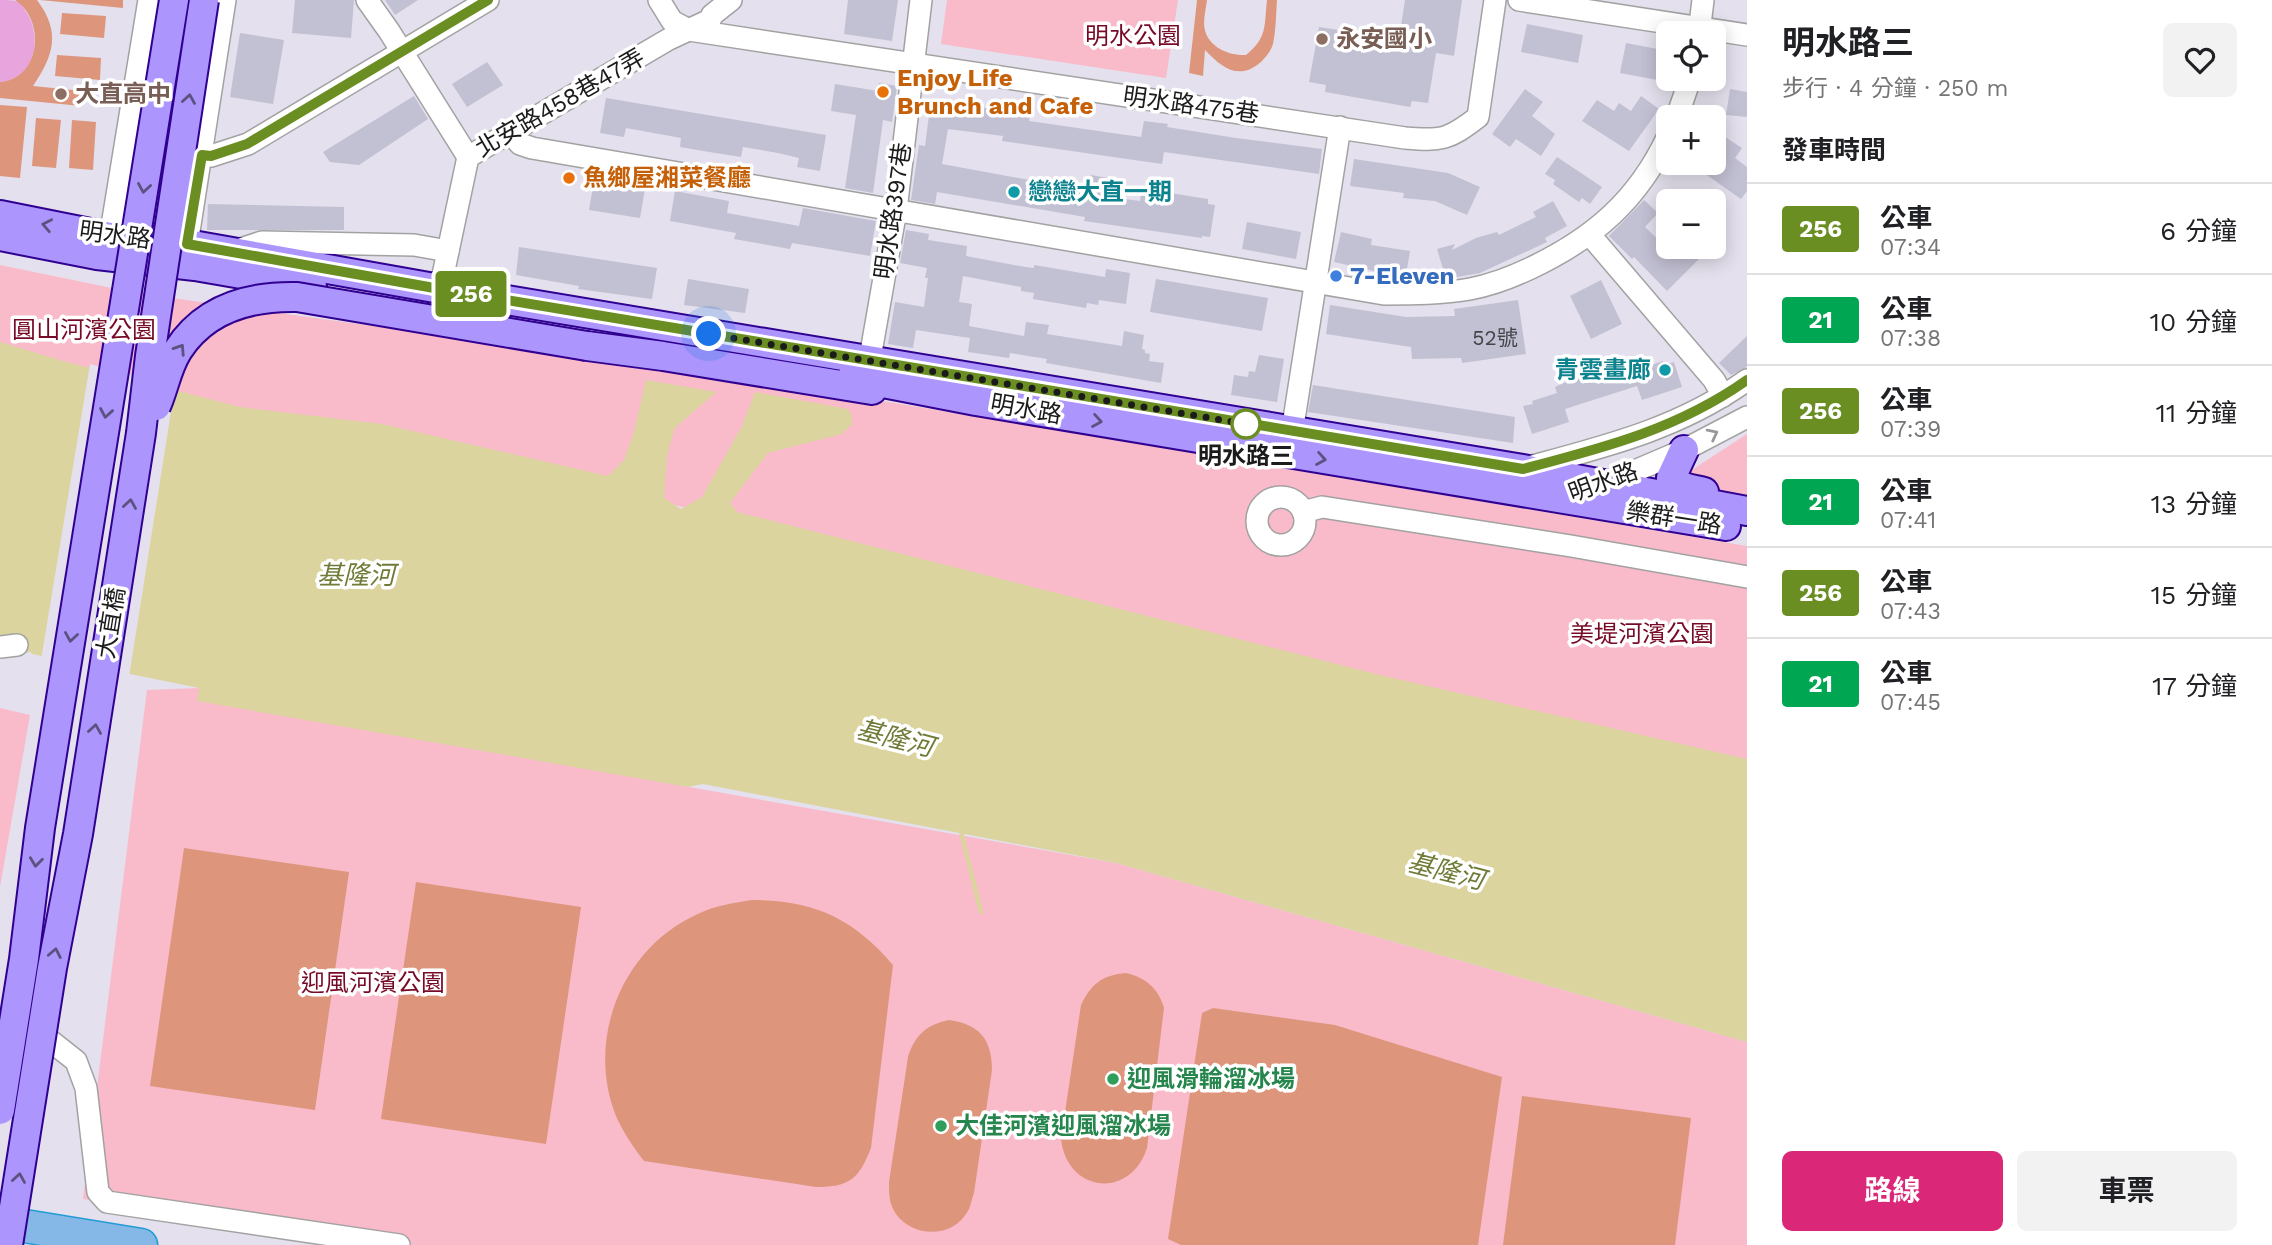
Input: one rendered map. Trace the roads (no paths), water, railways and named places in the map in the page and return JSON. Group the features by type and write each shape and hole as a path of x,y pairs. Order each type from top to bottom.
{"highway":[{"path":"0,1222 141,1245"}],"main road":[{"name":"大直橋","path":"0,1110 49,775 174,0"},
{"name":"大直橋","path":"8,1245 52,968 78,834 141,433 150,356 204,0"},
{"name":"明水路","path":"0,215 109,247"},
{"name":"明水路","path":"0,236 186,255 868,370 1523,469"},
{"name":"明水路","path":"186,255 232,252 868,370 976,401 1560,499"},
{"path":"141,433 158,402 177,350 209,317 256,298 297,297 925,399 976,401"},
{"path":"1684,450 1672,472 1673,483 1747,504"},
{"name":"樂群一路","path":"1523,469 1747,512"},
{"name":"樂群一路","path":"1560,499 1747,530"}],"street":[{"path":"109,247 149,0"},
{"path":"186,255 225,0"},
{"path":"367,0 467,157"},
{"path":"126,146 166,143 211,156 247,144 488,0"},
{"path":"659,0 672,21 690,30"},
{"name":"北安路458巷47弄","path":"440,289 467,157 669,39 710,20 712,15 731,0"},
{"name":"明水路397巷","path":"868,370 896,210 921,0"},
{"name":"明水路475巷","path":"690,30 1432,140 1455,134 1478,117 1495,0"},
{"path":"1519,0 1656,23"},
{"path":"1700,21 1703,0"},
{"path":"1726,33 1747,35"},
{"path":"1292,432 1340,127"},
{"path":"510,132 520,144 532,148 1315,282 1384,293 1429,294 1472,289 1509,278 1554,257 1590,235 1617,210 1644,178 1656,157"},
{"path":"1590,235 1714,380 1723,396"},
{"path":"232,252 262,242 414,245 448,251"},
{"name":"明水路","path":"1523,469 1634,438 1677,421 1747,380"},
{"name":"明水路","path":"1560,499 1606,484 1684,450 1747,417"},
{"path":"1303,512 1322,507 1747,577"},
{"path":"0,1035 52,1042 76,1061 86,1088 98,1192 107,1202 399,1245"}],"water":[{"name":"基隆河","path":"0,342 240,407 382,424 608,476 624,460 634,432 646,380 716,392 674,429 667,456 664,498 681,509 702,497 742,426 755,392 848,409 852,424 842,434 768,453 730,503 737,512 1384,676 1747,759 1747,1042 1116,863 703,784 688,787 197,701 199,688 31,652 0,655"}],"waterway":[{"path":"960,828 981,912"}],"place":[{"name":"永安國小","path":"1322,39"},
{"name":"Enjoy Life Brunch and Cafe","path":"883,92"},
{"name":"大直高中","path":"61,94"},
{"name":"魚鄉屋湘菜餐廳","path":"569,178"},
{"name":"戀戀大直一期","path":"1014,192"},
{"name":"7-Eleven","path":"1336,276"},
{"name":"青雲畫廊","path":"1665,370"},
{"name":"明水路三","path":"1246,424"},
{"name":"迎風滑輪溜冰場","path":"1113,1079"},
{"name":"大佳河濱迎風溜冰場","path":"941,1126"}],"park label":[{"name":"明水公園","path":"1133,36"},
{"name":"圓山河濱公園","path":"84,330"},
{"name":"美堤河濱公園","path":"1642,634"},
{"name":"迎風河濱公園","path":"373,983"}]}
